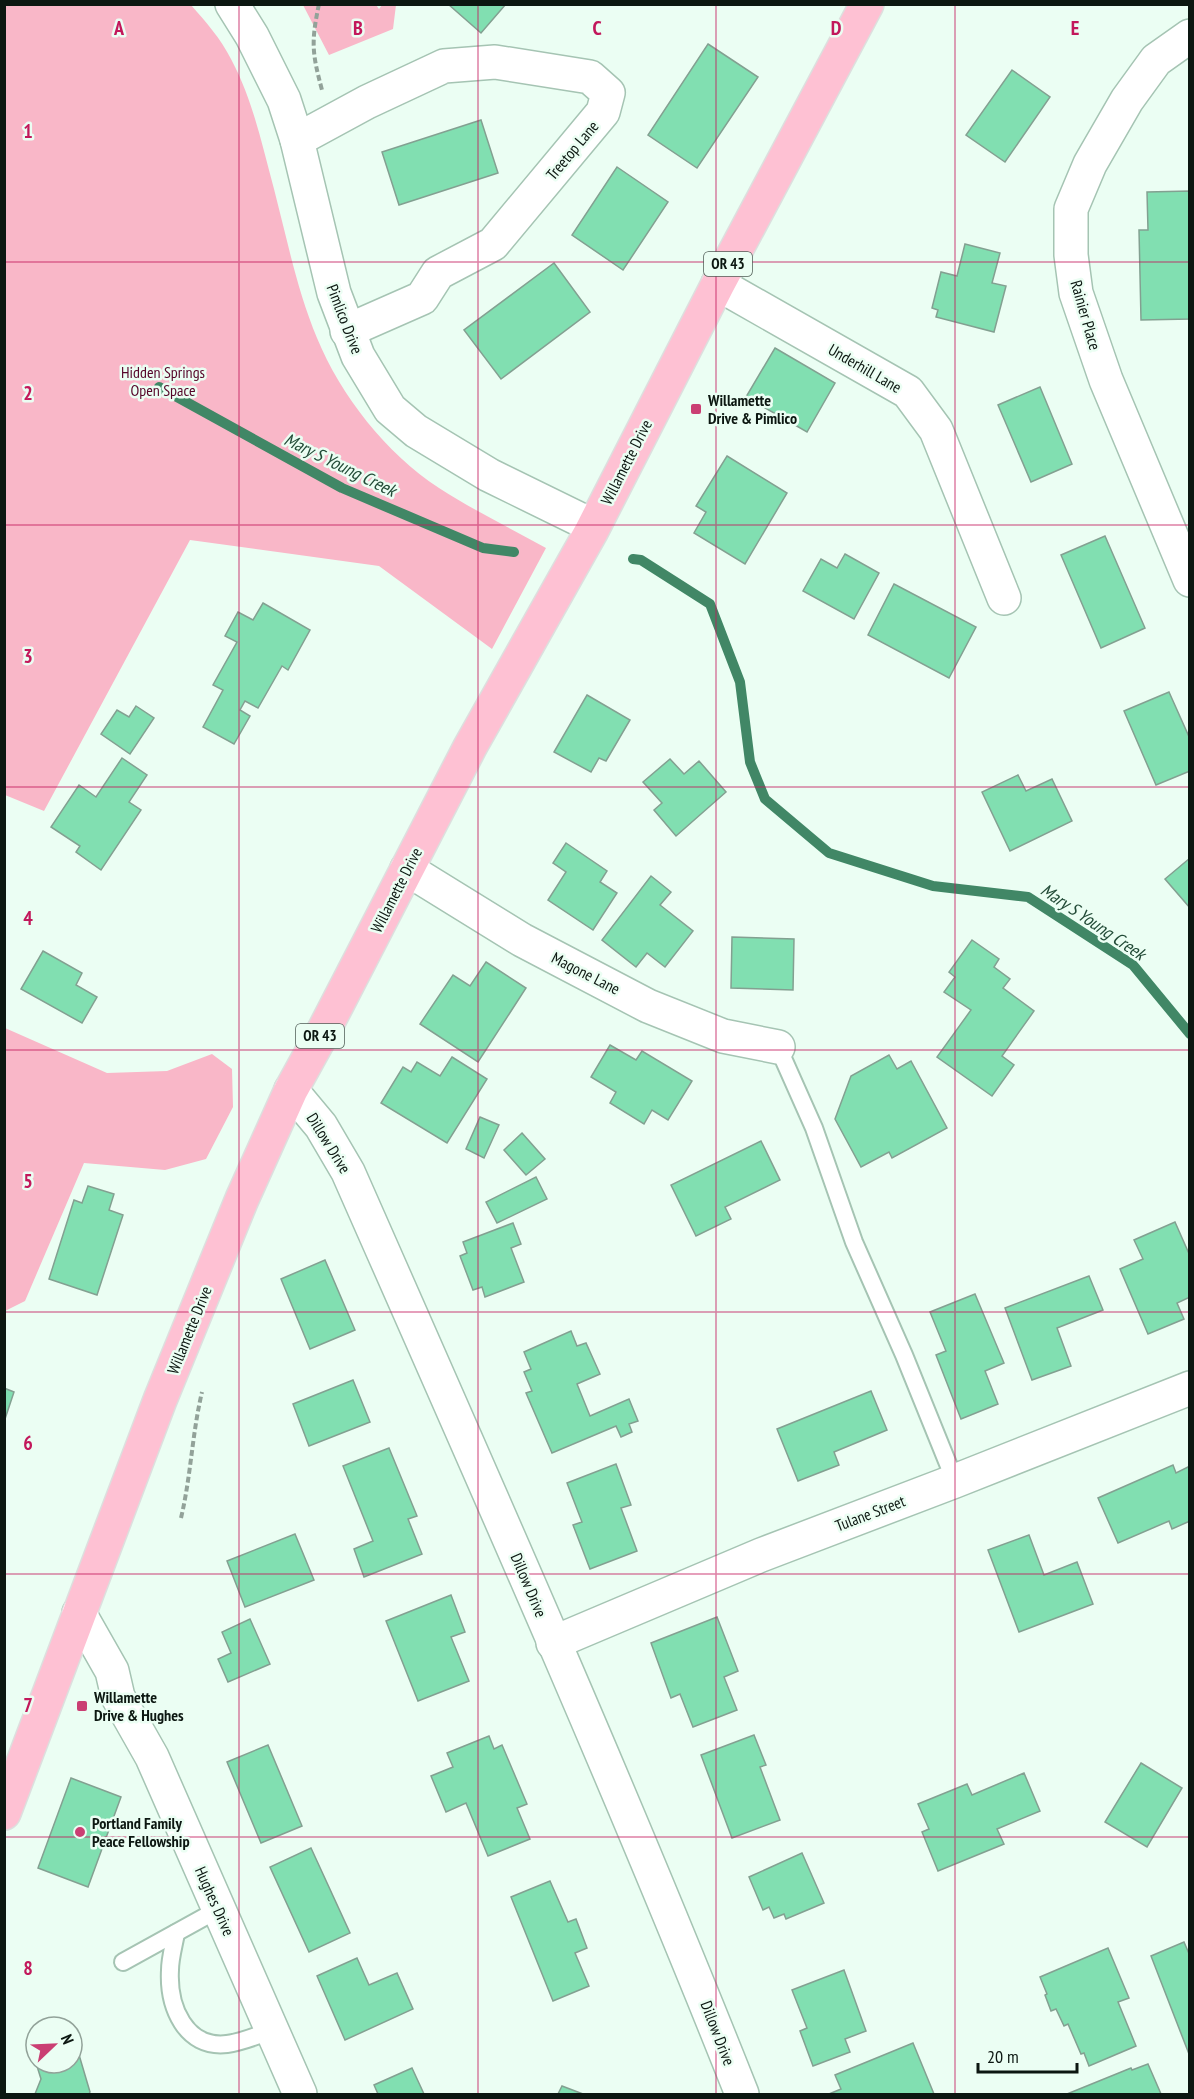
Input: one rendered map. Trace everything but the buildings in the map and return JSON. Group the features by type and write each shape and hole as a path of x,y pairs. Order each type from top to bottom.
{"main road":[{"name":"Willamette Drive","path":"4,1813 169,1380 242,1199 291,1090 470,747 593,526 867,4"}],"street":[{"name":"Pimlico Drive","path":"232,4 252,36 284,100 297,140 324,259 347,331 374,385 390,409 417,431 489,475 593,526"},
{"name":"Rainier Place","path":"1190,36 1156,60 1127,100 1090,164 1071,209 1071,255 1076,293 1106,380 1190,580"},
{"name":"Treetop Lane","path":"297,140 367,102 444,66 495,62 579,75 590,77 608,93 603,112 493,244 438,273 422,298 347,331"},
{"name":"Underhill Lane","path":"718,284 908,393 936,430 1004,598"},
{"name":"Magone Lane","path":"407,869 522,940 648,1006 723,1036 778,1047"},
{"name":"Dillow Drive","path":"291,1090 321,1126 348,1172 699,1984 741,2094"},
{"name":"Tulane Street","path":"553,1643 761,1555 1190,1388"},
{"name":"Hughes Drive","path":"79,1613 112,1671 118,1697 152,1757 300,2094"}],"lane":[{"path":"778,1047 814,1128 854,1242 904,1354 955,1481"},
{"path":"123,1962 219,1910"},
{"path":"176,1933 170,1969 170,1992 180,2019 192,2036 205,2043 226,2044 249,2039 272,2030"}],"path":[{"path":"319,4 312,36 314,60 325,98"},
{"path":"180,1518 188,1487 194,1429 204,1385"}],"green space":[{"name":"Hidden Springs Open Space","path":"4,5 191,5 213,31 239,75 251,107 293,264 317,338 352,402 383,440 420,474 465,504 546,548 492,649 379,566 190,540 44,811 5,795"},
{"path":"303,5 376,5 379,9 382,5 396,5 393,29 329,55"},
{"path":"5,1028 107,1073 167,1071 212,1054 232,1069 233,1107 206,1159 165,1170 84,1163 25,1301 5,1311"}],"waterway":[{"name":"Mary S Young Creek","path":"159,387 342,488 483,548 514,552"},
{"name":"Mary S Young Creek","path":"633,559 641,560 710,604 740,682 750,762 765,799 829,853 933,886 1028,897 1133,965 1190,1034"}],"place":[{"name":"Willamette Drive & Pimlico","path":"696,409"},
{"name":"Willamette Drive & Hughes","path":"82,1706"},
{"name":"Portland Family Peace Fellowship","path":"80,1832"}]}
